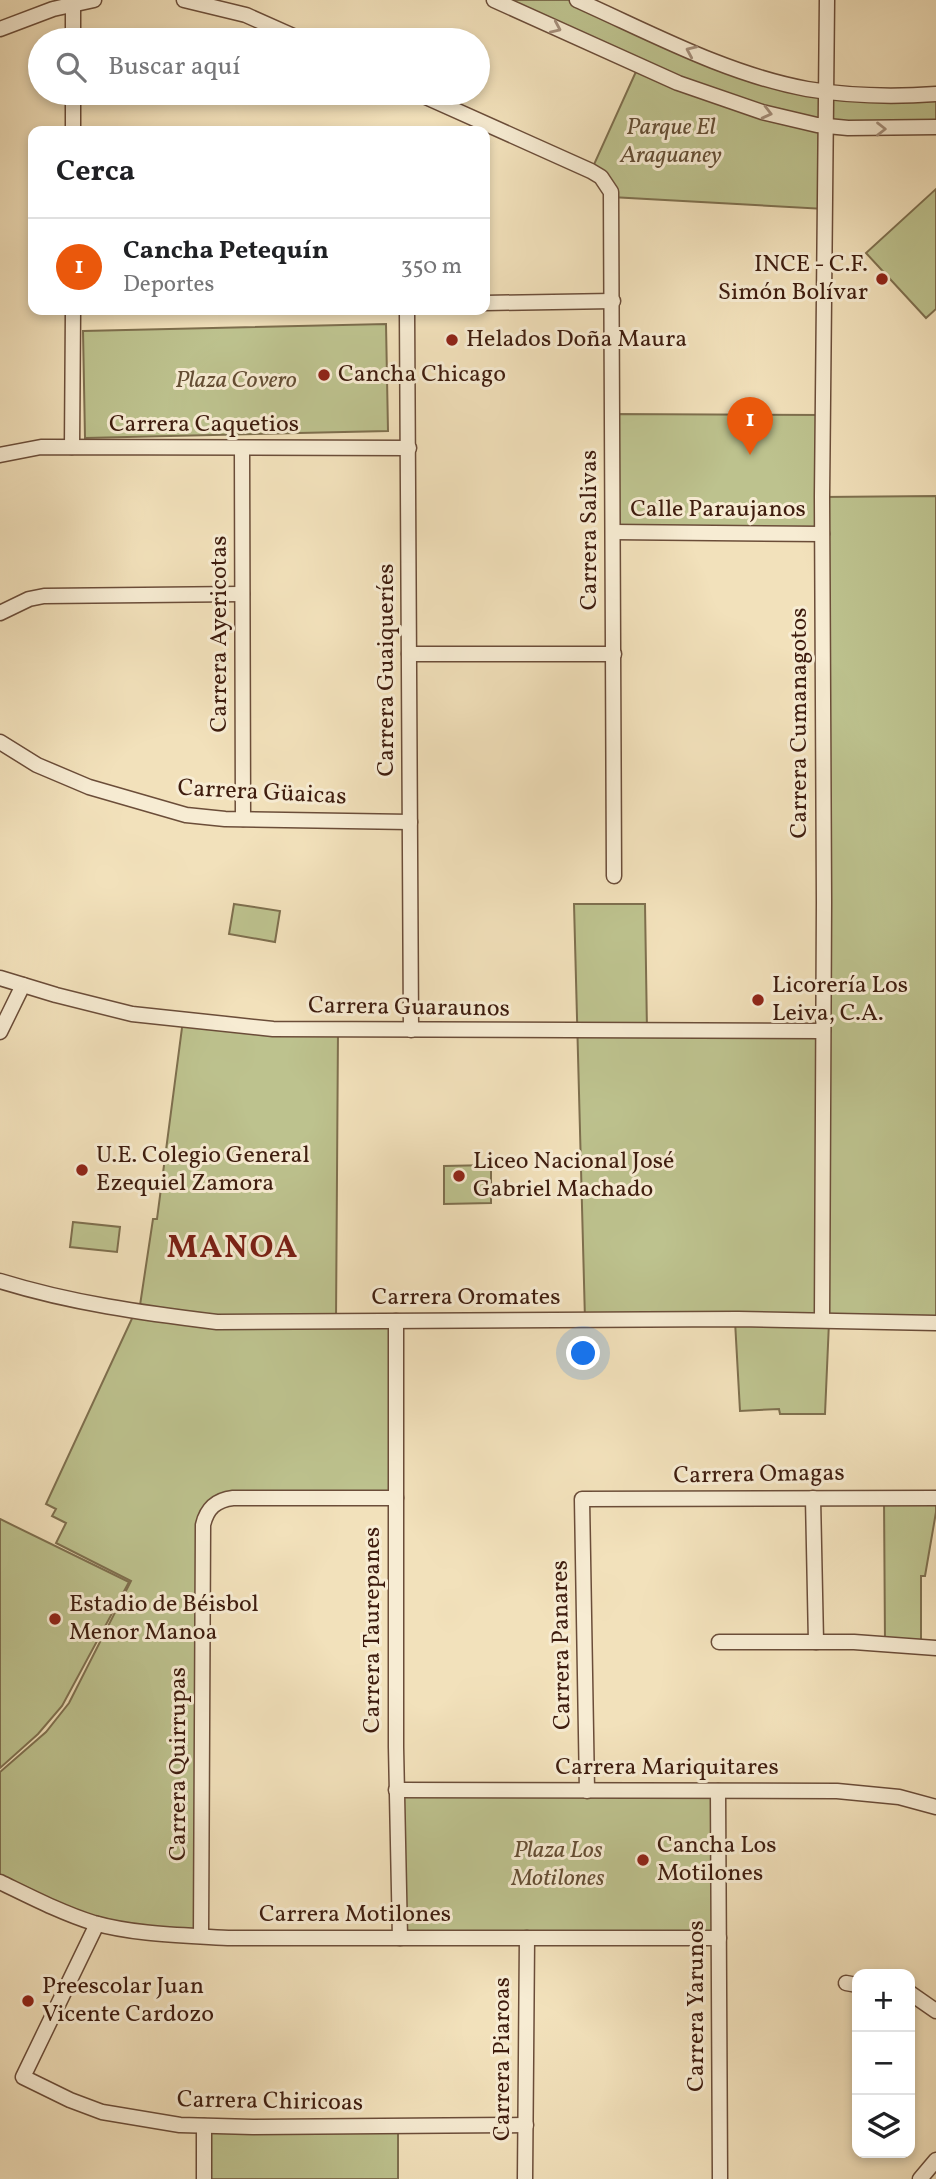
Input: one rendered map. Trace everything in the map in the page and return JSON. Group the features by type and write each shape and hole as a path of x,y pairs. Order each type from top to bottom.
{"street":[{"path":"0,29 26,18 94,0"},
{"path":"184,0 246,15 275,28"},
{"path":"494,0 678,83 762,112 826,125 876,129 936,127"},
{"path":"576,0 695,54 779,82 826,92 936,94"},
{"name":"Carrera Cumanagotos","path":"821,1320 822,534 827,0"},
{"path":"73,4 73,28"},
{"path":"73,105 73,126"},
{"name":"Carrera Salivas","path":"444,105 591,171 607,184 612,202 614,876"},
{"path":"490,303 612,301"},
{"path":"72,447 73,315"},
{"name":"Carrera Guaiqueríes","path":"407,315 411,1030"},
{"name":"Carrera Caquetios","path":"0,455 41,447 408,448"},
{"name":"Carrera Ayericotas","path":"242,448 243,819"},
{"name":"Calle Paraujanos","path":"613,532 822,534"},
{"path":"0,613 29,599 44,596 242,594"},
{"path":"409,654 614,654"},
{"name":"Carrera Güaicas","path":"0,742 37,765 89,787 165,811 206,818 410,822"},
{"name":"Carrera Guaraunos","path":"1,980 80,1002 145,1015 273,1029 823,1031"},
{"path":"0,1032 23,985"},
{"name":"Carrera Oromates","path":"0,1281 71,1301 152,1315 217,1322 821,1320 936,1323"},
{"name":"Carrera Taurepanes","path":"396,1321 396,1790 400,1938"},
{"name":"Carrera Quirrupas","path":"201,1936 203,1525 209,1509 224,1499 233,1498 396,1498"},
{"path":"813,1498 816,1642"},
{"name":"Carrera Omagas","path":"582,1499 936,1498"},
{"name":"Carrera Panares","path":"582,1499 587,1790"},
{"path":"719,1642 854,1642 936,1648"},
{"name":"Carrera Mariquitares","path":"396,1790 873,1793 936,1807"},
{"name":"Carrera Yarunos","path":"718,1790 720,2179"},
{"name":"Carrera Motilones","path":"0,1882 66,1913 97,1924 138,1931 201,1936 719,1938"},
{"name":"Carrera Chiricoas","path":"97,1924 23,2077 70,2100 102,2112 156,2122 204,2126 526,2125"},
{"name":"Carrera Piaroas","path":"525,2179 527,1938"},
{"path":"915,1996 936,2011"},
{"path":"204,2126 204,2179"},
{"path":"920,2179 936,2160"}],"green space":[{"name":"Parque El Araguaney","path":"494,0 577,0 779,82 936,94 936,127 826,126 825,209 611,197 591,171 639,65"},
{"path":"936,189 936,309 926,318 866,253"},
{"name":"Plaza Covero","path":"386,324 388,431 85,438 83,331"},
{"path":"613,414 823,415 822,497 936,496 936,1323 585,1320 574,904 645,904 647,1031 823,1031 822,534 613,532"},
{"path":"234,904 280,911 275,942 229,934"},
{"path":"183,1020 338,1030 336,1321 396,1321 396,1498 233,1498 209,1509 201,1936 118,1928 0,1882 0,1772 46,1732 69,1703 131,1581 56,1543 66,1523 52,1516 56,1509 46,1504 135,1312 139,1312 153,1219 157,1219"},
{"path":"491,1165 491,1203 444,1204 444,1166"},
{"path":"73,1222 120,1227 117,1252 70,1247"},
{"path":"735,1321 829,1322 825,1414 780,1414 779,1409 740,1411"},
{"path":"884,1497 936,1499 925,1576 921,1576 921,1645 885,1643"},
{"name":"Estadio de Béisbol Menor Manoa","path":"0,1519 129,1582 62,1706 38,1734 0,1768"},
{"name":"Plaza Los Motilones","path":"396,1790 718,1791 719,1938 400,1938"},
{"path":"398,2125 398,2179 204,2179 204,2126"}],"place":[{"name":"INCE - C.F. Simón Bolívar","path":"882,279"},
{"name":"Helados Doña Maura","path":"452,340"},
{"name":"Cancha Chicago","path":"324,375"},
{"name":"Cancha Petequín","path":"750,455"},
{"name":"Licorería Los Leiva, C.A.","path":"758,1000"},
{"name":"U.E. Colegio General Ezequiel Zamora","path":"82,1170"},
{"name":"Liceo Nacional José Gabriel Machado","path":"459,1176"},
{"name":"Estadio de Béisbol Menor Manoa","path":"55,1619"},
{"name":"Cancha Los Motilones","path":"643,1860"},
{"name":"Preescolar Juan Vicente Cardozo","path":"28,2001"}],"district":[{"name":"MANOA","path":"233,1249"}]}
